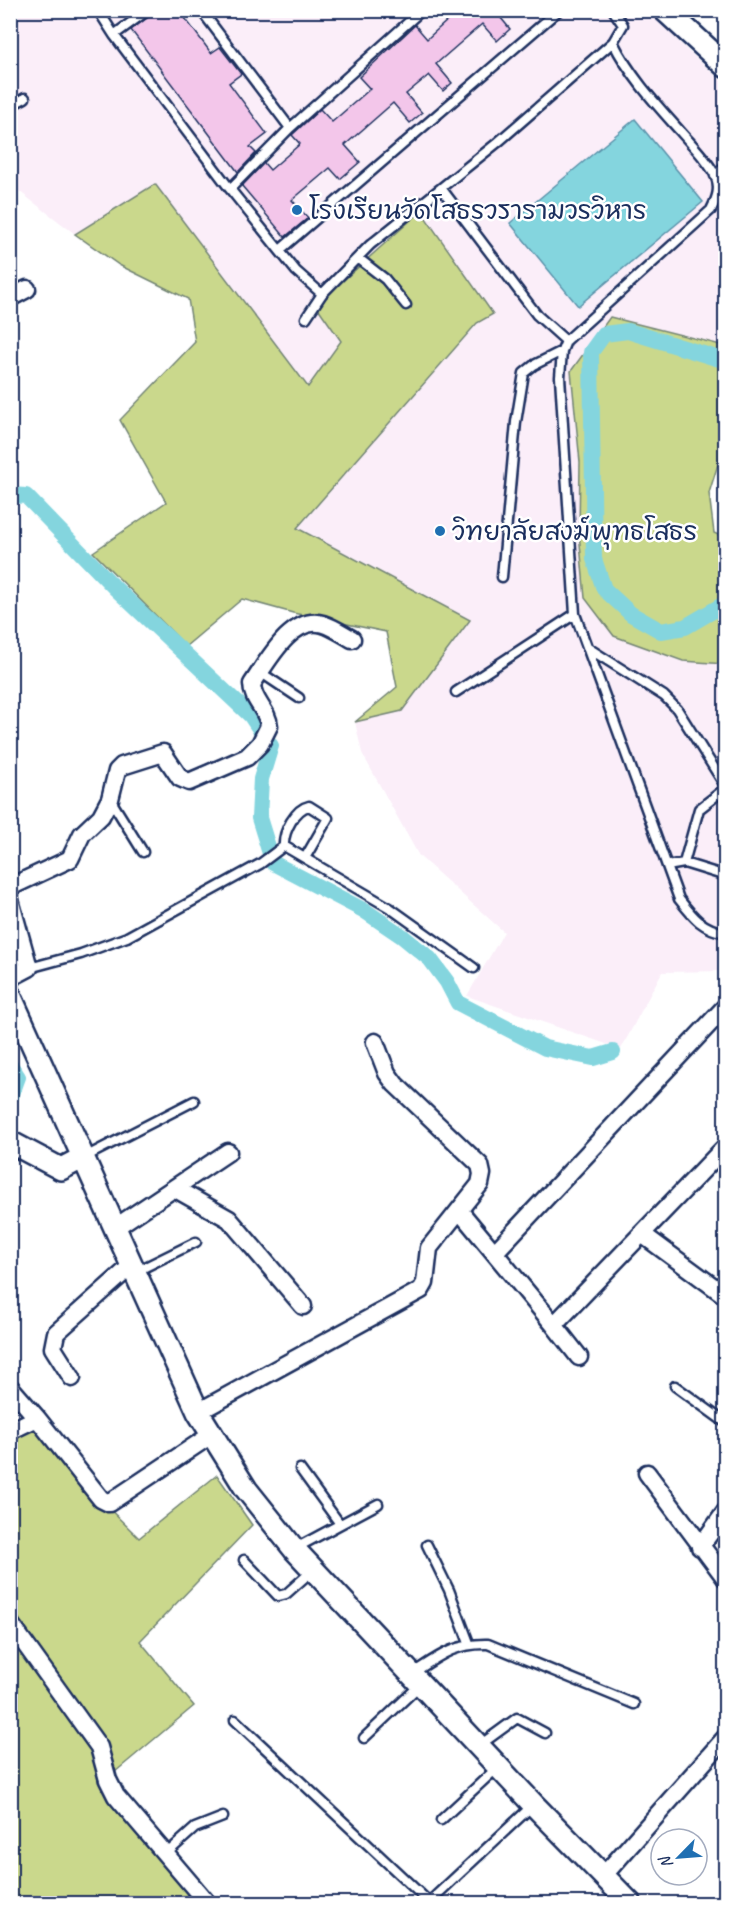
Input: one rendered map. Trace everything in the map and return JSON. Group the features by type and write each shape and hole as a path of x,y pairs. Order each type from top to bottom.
{"main road":[{"path":"665,10 726,66"}],"street":[{"path":"10,298 27,289"},
{"path":"10,887 70,859 82,834 101,816 110,799 115,776 122,766 155,753 167,755 180,778 189,782 247,757 263,739 269,722 252,691 252,684 281,642 307,624 323,624 352,639"},
{"path":"10,900 29,968 10,978"},
{"path":"10,995 198,1412 263,1512 294,1549 631,1904"},
{"path":"496,1251 726,1006"},
{"path":"198,1412 421,1290 425,1283 429,1248 480,1184 482,1174 480,1165 395,1084 375,1042"},
{"path":"11,1143 61,1169 84,1157"},
{"path":"554,1325 726,1146"},
{"path":"116,1227 228,1152"},
{"path":"174,1188 229,1219 303,1306"},
{"path":"463,1215 496,1251 579,1357"},
{"path":"642,1234 726,1296"},
{"path":"72,1378 53,1348 56,1333 133,1268"},
{"path":"10,1387 101,1499 109,1503 211,1435"},
{"path":"10,1431 37,1418"},
{"path":"647,1473 726,1579"},
{"path":"700,1547 726,1511"},
{"path":"10,1623 99,1747 108,1780 116,1796 208,1904"},
{"path":"604,1875 726,1737"}],"lane":[{"path":"98,10 114,35 230,189 296,271 322,294"},
{"path":"114,35 148,10"},
{"path":"201,10 290,128"},
{"path":"230,189 290,128 422,10"},
{"path":"280,250 559,10"},
{"path":"306,318 322,294 358,258 613,42 623,25 614,10"},
{"path":"613,42 629,71 716,176 719,195 711,210 566,340 562,351 560,377 575,614 679,899 694,919 706,928 726,933"},
{"path":"10,106 25,98"},
{"path":"716,176 726,165"},
{"path":"441,188 537,315 566,340"},
{"path":"358,258 385,279 406,305"},
{"path":"502,577 516,422 524,373 543,359 562,351"},
{"path":"456,692 575,614"},
{"path":"588,647 664,696 677,709 726,788 699,809 684,863"},
{"path":"261,672 299,698"},
{"path":"110,799 143,852"},
{"path":"29,968 81,954 127,937 260,864 284,846 285,833 297,814 309,806 328,818 305,858"},
{"path":"284,846 390,908 474,969"},
{"path":"667,866 684,863 726,876"},
{"path":"84,1157 194,1101"},
{"path":"133,1268 196,1242"},
{"path":"675,1386 726,1423"},
{"path":"300,1469 340,1524"},
{"path":"294,1549 378,1504"},
{"path":"427,1545 449,1590 469,1643"},
{"path":"244,1560 279,1596 286,1594 314,1569"},
{"path":"364,1738 417,1679 451,1649 469,1643 488,1644 634,1704"},
{"path":"479,1745 517,1718 544,1733"},
{"path":"235,1720 430,1903 534,1804"},
{"path":"441,1820 499,1766"},
{"path":"166,1854 195,1828 223,1817"}],"shaded area":[{"name":"วิทยาลัยสงฆ์พุทธโสธร","path":"10,11 649,11 725,84 725,346 610,317 580,462 579,533 683,661 725,664 725,971 662,972 621,1049 467,996 504,932 419,856 362,753 355,722 402,711 469,620 296,528 478,323 493,313 420,210 316,305 341,341 308,388 155,184 75,234 11,185"}],"green space":[{"path":"155,184 308,387 341,341 316,305 421,211 493,314 477,323 297,528 470,620 402,711 355,722 397,687 386,632 293,613 242,599 186,646 93,552 166,502 120,420 195,342 188,299 119,265 75,234"},
{"path":"610,317 725,346 725,442 709,493 714,533 725,538 725,664 683,661 614,636 585,598 579,533 580,462 571,371"},
{"path":"38,1427 86,1486 139,1538 217,1475 252,1525 140,1641 194,1706 115,1772 11,1614 11,1437"},
{"path":"10,1633 95,1752 98,1782 153,1853 199,1903 11,1903"}],"water":[{"path":"635,119 703,202 578,306 510,223"}],"building":[{"path":"158,10 179,10 211,53 220,47 241,74 229,83 267,134 250,147 256,153 238,172 131,30"},
{"path":"459,10 498,10 496,12 510,29 497,41 482,24 436,64 452,83 443,91 429,75 406,94 422,113 410,123 393,103 345,145 360,162 340,179 330,168 292,200 308,218 285,237 242,186 264,163 270,170 300,144 292,135 320,109 332,122 370,89 359,77 415,25 427,39"}],"waterway":[{"path":"726,361 628,331 604,334 591,352 594,559 604,589 631,614 661,631 685,627 726,603"},
{"path":"10,495 26,496 115,588 251,716 271,746 261,779 259,818 273,863 365,911 402,936 430,959 447,982 458,1003 545,1048 593,1058 613,1052"},
{"path":"10,1065 18,1077 10,1099"}],"place":[{"name":"โรงเรียนวัดโสธรวรารามวรวิหาร","path":"297,210"},
{"name":"วิทยาลัยสงฆ์พุทธโสธร","path":"440,531"}]}
